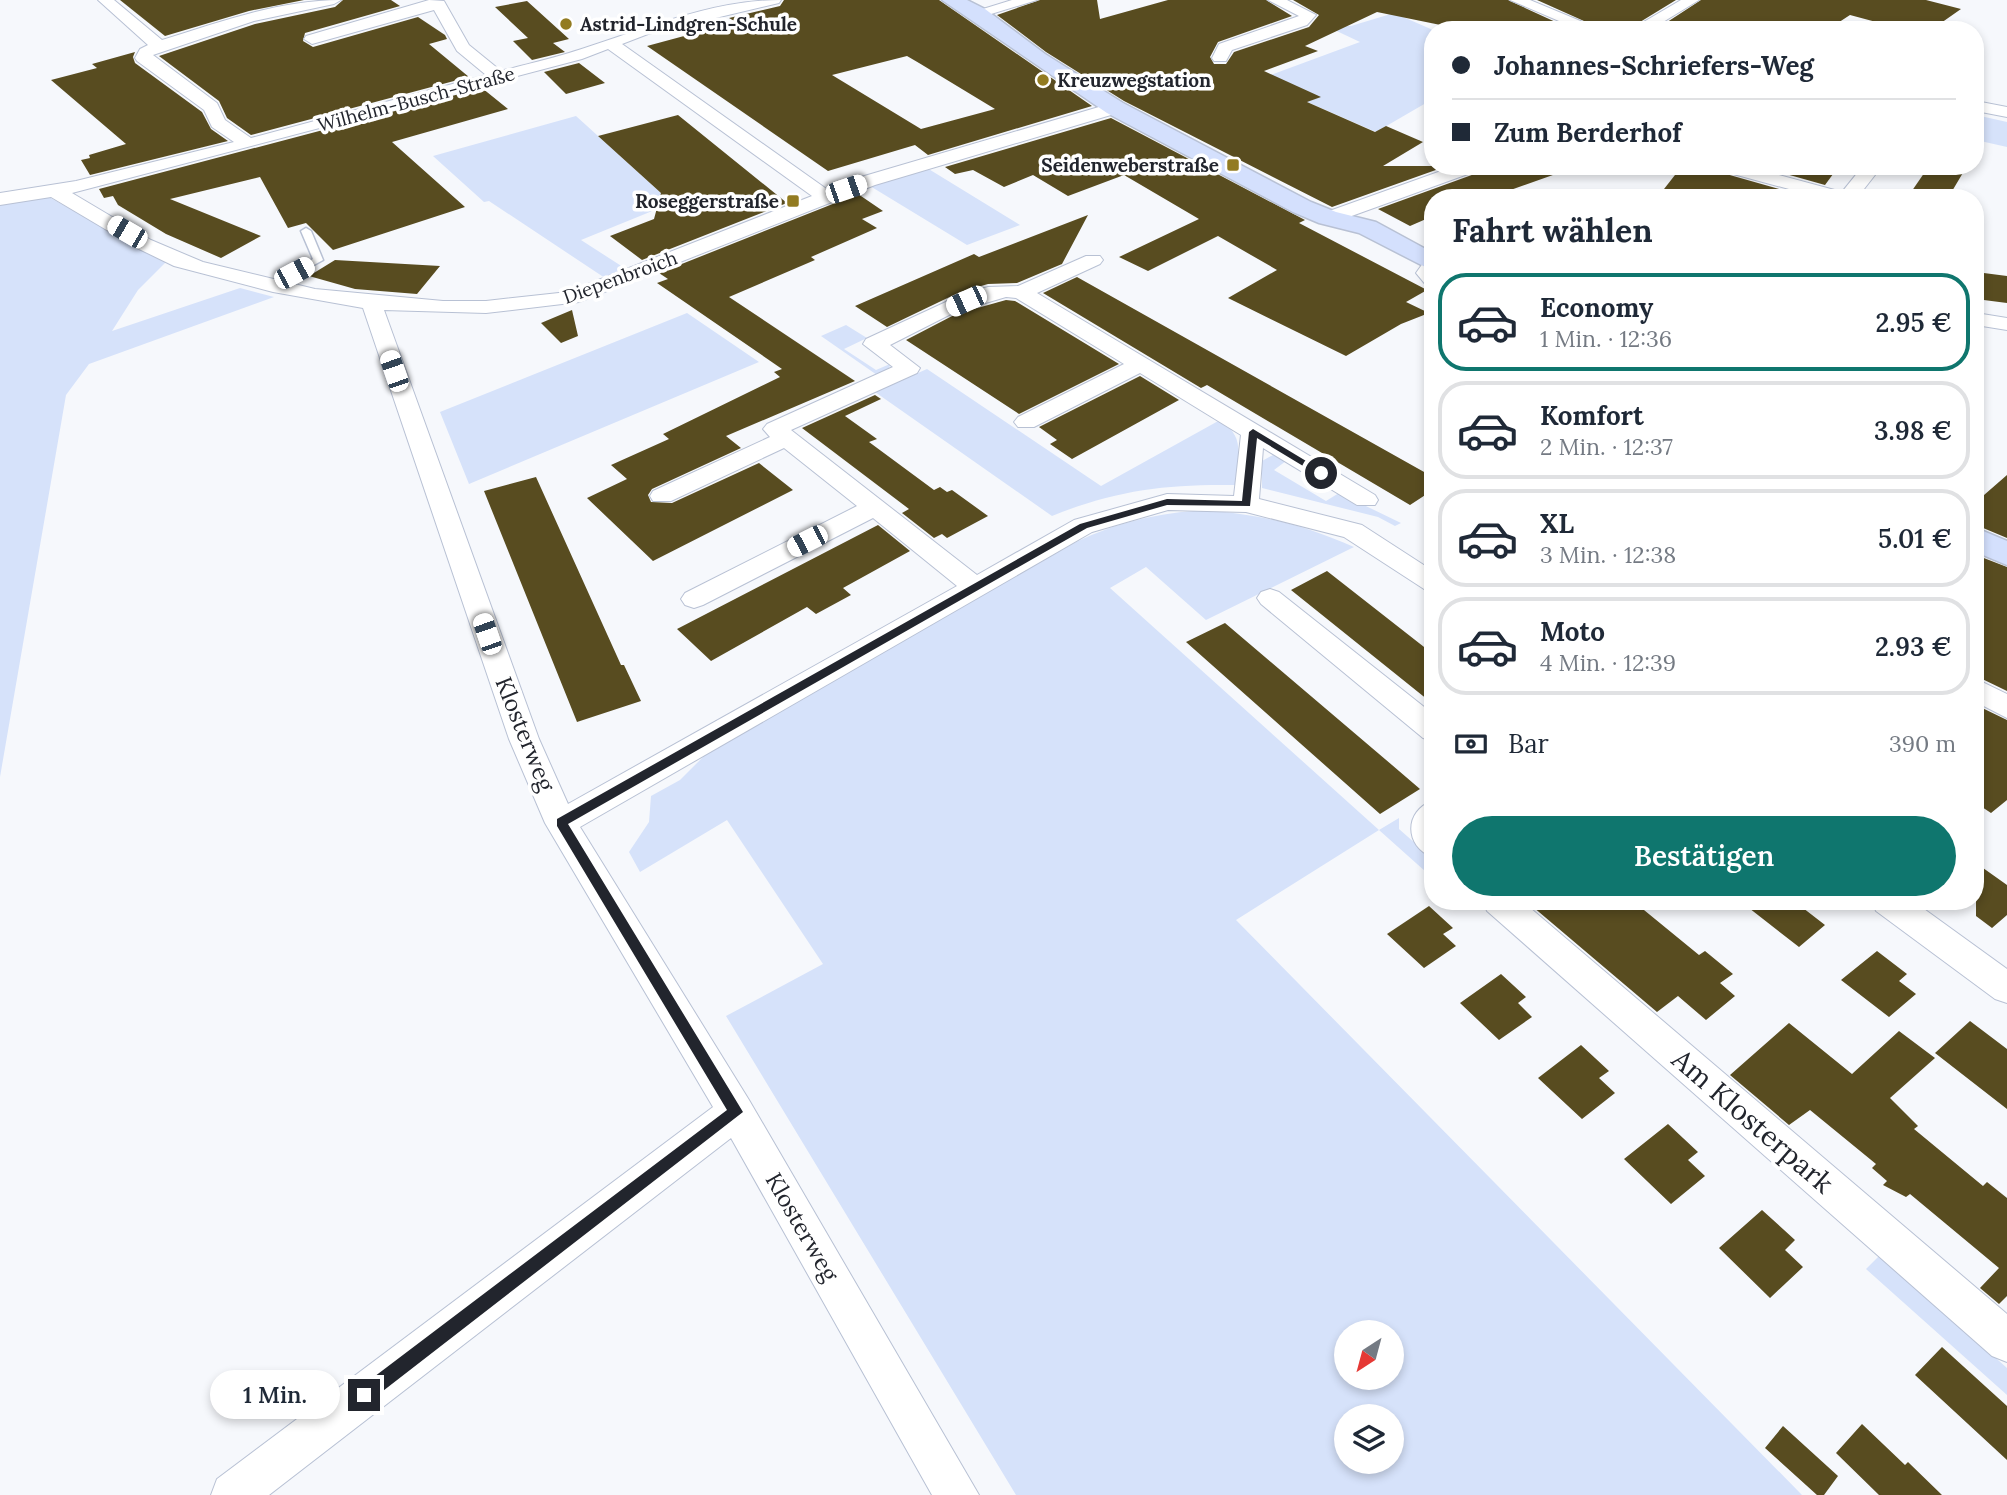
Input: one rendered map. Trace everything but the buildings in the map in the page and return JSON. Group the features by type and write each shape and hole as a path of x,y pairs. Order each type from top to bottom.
{"street":[{"path":"105,0 159,46"},
{"path":"248,144 218,123 211,107 143,58 146,52 251,17 334,0"},
{"name":"Wilhelm-Busch-Straße","path":"55,191 248,144 498,77 611,44 643,31 774,0"},
{"path":"952,0 978,13 1038,58 1115,108 1328,218 1342,232 1424,270"},
{"path":"978,13 1030,0"},
{"path":"1220,58 1225,47 1302,22 1308,15 1275,0"},
{"path":"1517,0 1571,21"},
{"path":"1654,21 1692,0"},
{"path":"312,39 437,2 463,48 498,77"},
{"path":"685,6 703,17"},
{"path":"611,44 824,197"},
{"name":"Diepenbroich","path":"55,191 175,259 269,286 372,304 525,306 572,298 824,197 915,166 1115,108"},
{"path":"1984,108 2007,112"},
{"path":"1328,218 1449,175"},
{"path":"1759,175 1812,189"},
{"path":"1854,189 1865,175"},
{"path":"0,199 55,191"},
{"path":"1021,292 1093,261"},
{"path":"975,587 775,429 909,368 874,344 988,291 1010,289 1021,292 1366,500"},
{"name":"Klosterweg","path":"372,304 524,739 561,823 736,1112 957,1495"},
{"path":"1984,320 2007,324"},
{"path":"1026,422 1141,364"},
{"path":"1246,504 1253,432"},
{"path":"662,496 786,438"},
{"path":"561,823 1083,526 1167,502 1246,504 1353,531 1424,577"},
{"path":"694,599 875,507"},
{"path":"1984,543 2007,554"},
{"path":"1270,598 1424,723"},
{"path":"1984,694 2007,708"},
{"name":"Am Klosterpark","path":"1509,910 2007,1341"},
{"path":"1900,910 2007,988"},
{"path":"233,1495 736,1112"}],"lane":[{"path":"269,286 318,260 306,231"}],"shaded area":[{"path":"1394,13 1424,26 1424,104 1376,132 1257,80 1360,42 1326,26 1351,26"},
{"path":"576,116 672,203 581,240 626,269 605,278 489,201 484,202 433,156"},
{"path":"1984,117 2007,122 2007,147 1984,142"},
{"path":"927,168 1020,225 967,245 870,186"},
{"path":"47,196 166,262 138,290 112,331 240,288 274,297 89,364 66,395 0,777 0,202"},
{"path":"687,313 759,362 469,484 440,412"},
{"path":"846,325 867,338 844,349 876,370 890,364 889,370 877,375 821,336"},
{"path":"927,369 1101,486 1220,420 1237,441 1235,485 1142,490 1098,500 1052,516 875,392"},
{"path":"1273,455 1286,461 1274,470 1326,501 1339,493 1401,523 1395,526 1378,517 1262,488 1262,461"},
{"path":"1205,510 1245,515 1317,532 1354,547 1206,620 1146,567 1110,588 1379,830 1236,920 1802,1495 1016,1495 726,1016 823,964 727,820 640,872 629,852 649,822 651,796 680,780 709,751 1076,542 1123,524 1155,516"},
{"path":"1399,818 1399,829 1424,851 1424,870 1379,830"},
{"path":"1880,1255 2007,1368 2007,1395 1866,1269"}],"place":[{"name":"Astrid-Lindgren-Schule","path":"566,24"},
{"name":"Kreuzwegstation","path":"1043,80"},
{"name":"Seidenweberstraße","path":"1233,165"},
{"name":"Roseggerstraße","path":"793,201"}],"route":[{"path":"364,1395 736,1112 561,823 1083,526 1167,502 1246,504 1253,432 1321,473"}]}
